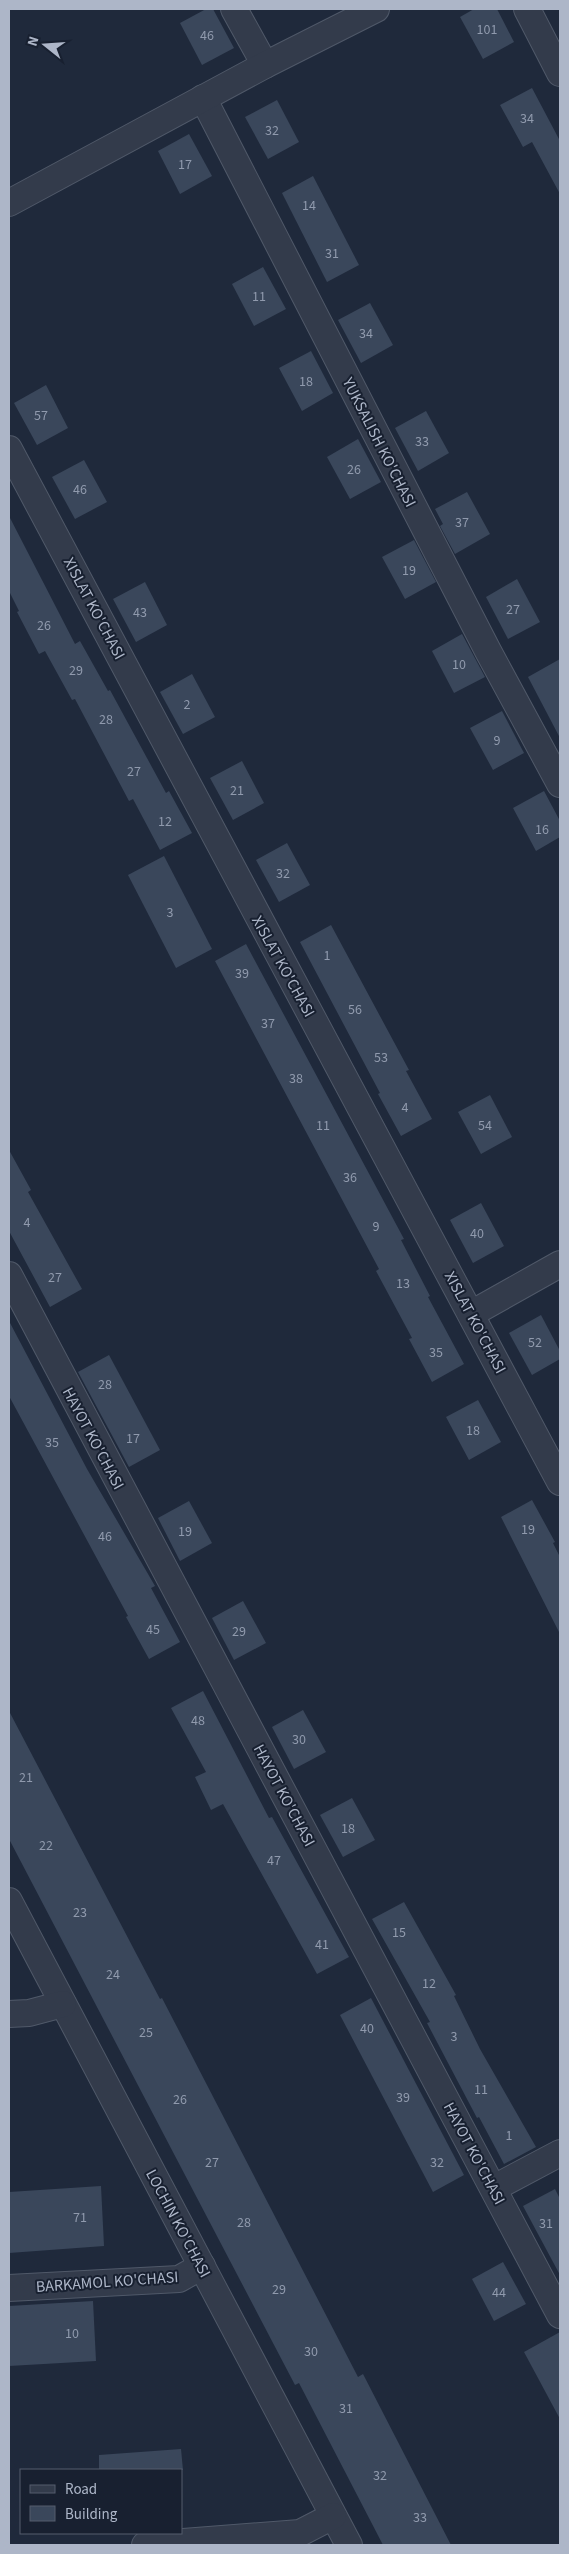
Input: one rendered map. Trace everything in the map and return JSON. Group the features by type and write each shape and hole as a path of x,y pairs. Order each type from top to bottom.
{"street":[{"path":"234,9 265,65"},
{"path":"9,203 265,65 376,9"},
{"path":"526,9 560,73"},
{"name":"YUKSALISH KO'CHASI","path":"203,98 483,643 560,784"},
{"name":"XISLAT KO'CHASI","path":"9,448 560,1482"},
{"path":"471,1314 560,1264"},
{"name":"HAYOT KO'CHASI","path":"9,1275 560,2315"},
{"name":"LOCHIN KO'CHASI","path":"9,1901 349,2545"},
{"path":"9,2014 28,2013 63,2004"},
{"path":"494,2188 560,2153"},
{"name":"BARKAMOL KO'CHASI","path":"9,2288 179,2279 202,2266"},
{"path":"146,2545 300,2533 333,2516"}],"building":[{"path":"206,9 213,9 234,48 202,65 180,23"},
{"path":"474,9 497,9 514,42 483,59 460,17"},
{"path":"532,88 560,141 560,194 532,142 523,147 500,105"},
{"path":"277,100 299,142 268,159 245,117"},
{"path":"189,134 212,176 180,194 158,151"},
{"path":"313,176 359,265 327,282 282,193"},
{"path":"263,267 286,309 254,326 232,284"},
{"path":"370,303 393,345 361,363 338,320"},
{"path":"311,351 333,393 302,411 279,368"},
{"path":"46,385 68,428 37,445 14,403"},
{"path":"426,411 449,453 418,471 395,428"},
{"path":"358,439 381,482 350,499 327,457"},
{"path":"84,460 107,502 75,519 52,477"},
{"path":"467,492 490,534 455,554 440,526 443,524 435,509"},
{"path":"9,516 75,644 80,641 108,691 110,690 166,793 169,791 192,833 160,850 133,799 129,801 75,699 72,700 45,651 39,654 17,612 19,611 9,591"},
{"path":"414,540 436,582 405,599 382,557"},
{"path":"517,579 540,622 508,639 486,597"},
{"path":"145,582 167,625 136,642 113,599"},
{"path":"462,634 485,677 454,693 432,651"},
{"path":"560,659 560,738 528,677"},
{"path":"192,674 215,717 183,734 160,692"},
{"path":"502,711 524,753 493,770 470,728"},
{"path":"242,761 264,803 233,820 210,778"},
{"path":"544,791 560,821 560,837 536,851 513,808"},
{"path":"287,843 310,885 279,902 256,860"},
{"path":"164,856 212,949 176,968 128,875"},
{"path":"331,925 409,1070 406,1071 432,1119 401,1136 300,942"},
{"path":"246,944 404,1239 401,1240 430,1296 428,1297 464,1364 432,1382 409,1339 412,1338 376,1271 379,1269 215,961"},
{"path":"490,1095 512,1137 481,1154 458,1112"},
{"path":"9,1150 31,1190 28,1192 82,1289 50,1307 9,1231"},
{"path":"481,1203 504,1246 473,1263 450,1220"},
{"path":"541,1315 560,1351 560,1359 532,1375 509,1333"},
{"path":"9,1321 87,1469 155,1586 151,1588 180,1642 149,1659 126,1617 128,1616 9,1396"},
{"path":"109,1355 160,1450 129,1467 78,1372"},
{"path":"478,1400 501,1442 469,1460 446,1417"},
{"path":"532,1500 555,1542 553,1543 560,1557 560,1634 501,1517"},
{"path":"189,1501 212,1543 180,1561 158,1518"},
{"path":"243,1601 266,1643 234,1660 212,1618"},
{"path":"203,1691 269,1818 272,1817 349,1957 317,1974 223,1804 211,1810 195,1777 206,1772 171,1708"},
{"path":"303,1710 326,1752 294,1769 272,1727"},
{"path":"9,1711 160,1999 162,1998 358,2377 363,2374 451,2545 383,2545 299,2383 295,2385 9,1839"},
{"path":"352,1798 375,1840 343,1857 320,1815"},
{"path":"404,1902 456,1995 454,1996 480,2049 536,2147 504,2164 479,2117 477,2118 427,2023 430,2022 372,1919"},
{"path":"371,1998 464,2175 433,2192 340,2015"},
{"path":"101,2186 104,2246 9,2253 9,2192"},
{"path":"555,2189 560,2199 560,2275 523,2206"},
{"path":"503,2262 526,2304 494,2321 472,2279"},
{"path":"93,2301 96,2361 9,2366 9,2306"},
{"path":"560,2332 560,2419 524,2352"},
{"path":"181,2449 183,2470 99,2469 99,2455"}]}
